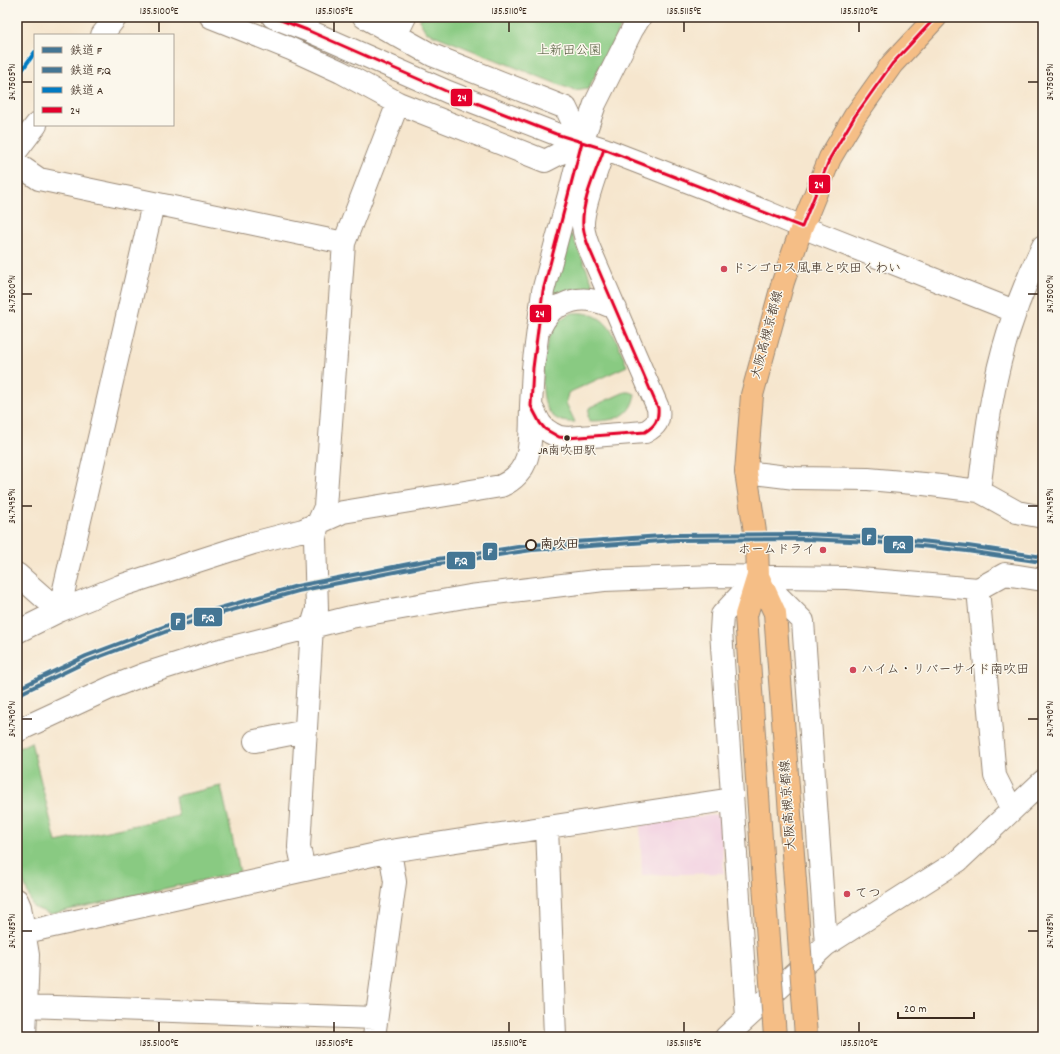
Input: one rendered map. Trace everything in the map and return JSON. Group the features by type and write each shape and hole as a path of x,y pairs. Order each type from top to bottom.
{"main road":[{"name":"大阪高槻京都線","path":"775,1037 746,615 758,576 757,545 746,472 752,395 783,282 802,227 830,158 855,116 892,64 936,17"},
{"name":"大阪高槻京都線","path":"758,576 775,613 806,1037"}],"street":[{"path":"103,34 116,17"},
{"path":"211,17 292,49 341,72 398,103 545,161 582,142"},
{"path":"273,17 307,30 448,92 556,134 604,149 1014,311"},
{"path":"364,17 401,26 432,55 566,108 582,142"},
{"path":"17,632 59,611 133,581 253,543 303,530 343,512 496,486 510,482 522,470 530,449 533,368 543,291 582,142 595,104 640,17"},
{"path":"304,870 299,847 312,626 317,609 315,538 318,523 325,507 344,243 398,103"},
{"path":"17,150 35,126"},
{"path":"531,406 537,420 545,429 551,434 567,438 645,432 657,423 659,416 658,408 590,250 583,226 590,192 604,149"},
{"path":"17,164 39,179 344,243"},
{"path":"59,611 153,204"},
{"path":"979,491 992,399 1002,355 1014,311 1028,276 1043,246"},
{"path":"539,330 552,310 573,300 593,299 603,302 616,309"},
{"path":"746,472 795,478 868,479 979,491 1017,512 1043,517"},
{"path":"17,574 59,611"},
{"path":"17,731 79,702 145,674 216,651 312,626 397,608 470,596 604,580 715,576 848,578 978,589 1005,574 1043,580"},
{"path":"747,1017 721,631 722,615 758,576"},
{"path":"758,576 803,620 826,945"},
{"path":"978,589 995,776 1012,810"},
{"path":"255,741 306,731"},
{"path":"726,1037 826,945 958,861 1043,781"},
{"path":"21,933 390,851 732,799"},
{"path":"547,827 555,1037"},
{"path":"26,1006 375,1028 395,882 390,851"},
{"path":"17,900 20,907 21,933 28,955 25,1037"}],"shaded area":[{"path":"720,814 724,873 642,875 640,825"}],"green space":[{"name":"上新田公園","path":"421,17 626,17 588,89 575,91 426,32 419,20"},
{"path":"564,234 572,235 596,291 572,290 549,298"},
{"path":"572,313 585,313 595,316 603,321 619,345 627,366 568,393 566,403 575,422 563,421 554,417 548,410 543,390 545,358 551,333 558,322"},
{"path":"625,392 635,394 633,403 624,414 612,419 589,421 589,408"},
{"path":"31,742 56,842 178,816 175,796 221,786 240,872 50,914 33,907 17,865 17,749"}],"rail line":[{"name":"A","path":"17,77 34,53"},
{"name":"F","path":"17,689 86,656 192,616 297,586 424,561 531,545 676,535 805,534 921,541 1043,557"},
{"name":"F;Q","path":"19,694 88,661 194,621 298,591 425,566 532,550 676,540 805,539 921,546 1042,562"}],"transit line":[{"name":"24","path":"273,17 307,30 448,92 556,134 604,149 802,227 830,158 855,116 892,64 936,17"},
{"name":"24","path":"582,142 543,291 533,368 531,406 545,429 559,437 567,438 645,432 654,425 658,416 658,408 590,250 583,229 584,207 593,177 604,149"}],"place":[{"name":"ドンゴロス風車と吹田くわい","path":"724,269"},
{"name":"JR南吹田駅","path":"567,438"},
{"name":"南吹田","path":"531,545"},
{"name":"ホームドライ","path":"823,550"},
{"name":"ハイム・リバーサイド南吹田","path":"853,670"},
{"name":"てつ","path":"847,894"}]}
